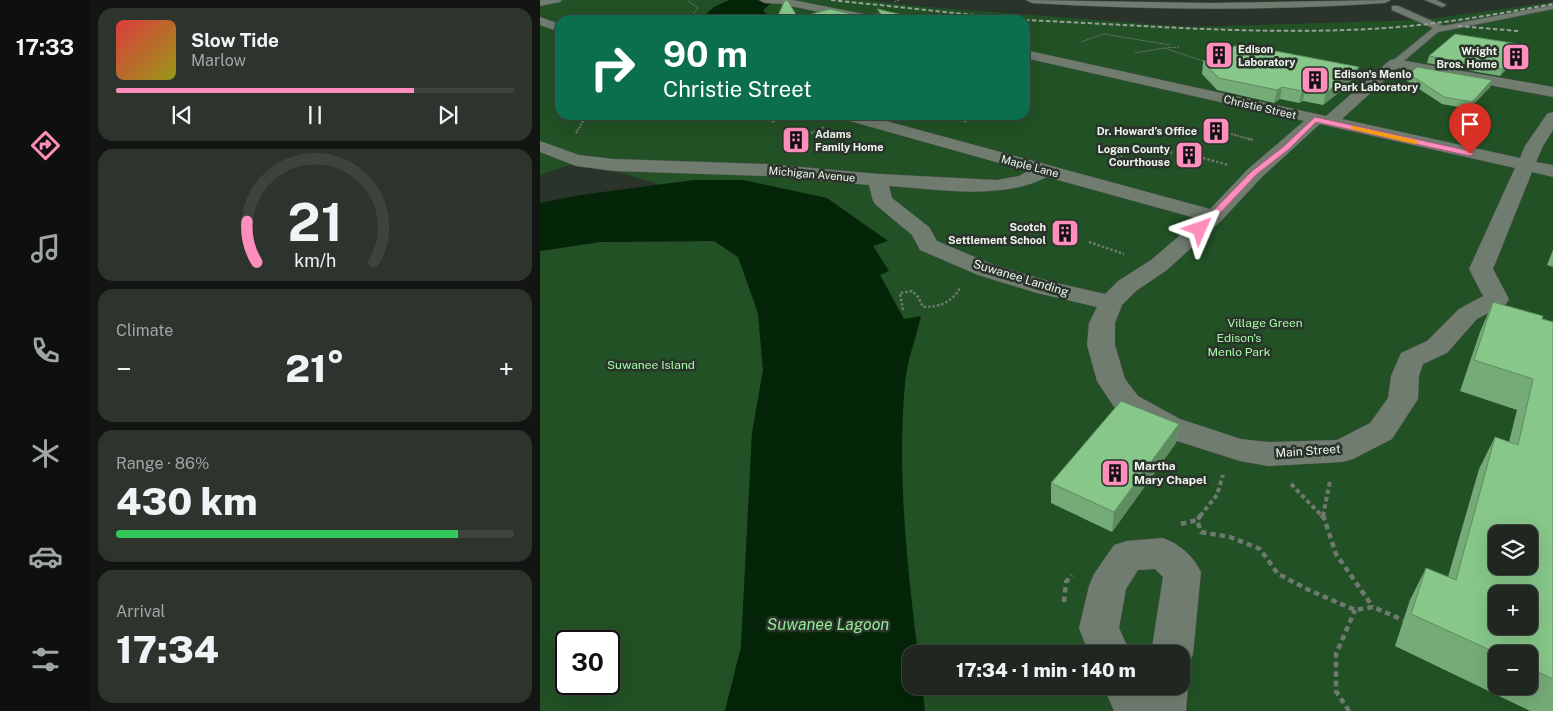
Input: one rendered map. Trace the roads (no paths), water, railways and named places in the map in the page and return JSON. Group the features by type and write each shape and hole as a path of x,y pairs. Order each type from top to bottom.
{"street":[{"path":"540,3 556,0"},
{"path":"765,0 781,1 845,15"},
{"path":"1032,0 1132,5 1203,3 1309,4 1385,0"},
{"path":"540,21 555,26"},
{"name":"Christie Street","path":"1030,55 1553,171"},
{"path":"1395,64 1553,92"},
{"name":"Main Street","path":"1395,64 1255,173 1214,216 1159,265 1127,286 1110,303 1102,323 1102,345 1111,381 1127,403 1169,427 1240,450 1268,454 1342,451 1381,431 1402,399 1405,376 1411,359 1437,347 1468,314 1497,299 1481,269 1525,165 1534,146 1553,117"},
{"name":"Maple Lane","path":"863,120 1214,216"},
{"name":"Michigan Avenue","path":"540,146 576,160 614,165 767,170 879,180 997,186 1024,181 1045,170"},
{"name":"Suwanee Landing","path":"879,180 883,201 921,232 928,245 986,270 1046,288 1110,303"},
{"path":"1106,645 1099,628 1108,586 1127,556 1163,553 1182,572 1173,645"},
{"path":"1128,695 1136,711"},
{"path":"1164,711 1166,695"}],"lane":[{"path":"1429,0 1442,5"},
{"path":"1395,64 1428,33 1442,28 1553,7"},
{"path":"1395,8 1442,28"}],"water":[{"path":"729,0 775,0 764,9 764,12 769,15 707,15 707,13 714,7"},
{"name":"Suwanee Lagoon","path":"694,180 743,180 827,198 888,241 873,246 889,271 880,275 904,319 921,316 906,375 903,417 904,519 917,645 902,645 902,695 923,695 925,711 725,711 741,647 752,433 763,370 758,313 738,257 714,241 600,242 540,251 540,203 580,195"}],"railway":[{"path":"831,0 974,15"},
{"path":"1030,20 1197,29 1326,31 1438,23 1553,4"},
{"path":"1458,26 1518,31"}],"place":[{"name":"Edison Laboratory","path":"1219,55"},
{"name":"Wright Bros. Home","path":"1516,57"},
{"name":"Edison's Menlo Park Laboratory","path":"1315,80"},
{"name":"Dr. Howard’s Office","path":"1216,131"},
{"name":"Adams Family Home","path":"796,140"},
{"name":"Logan County Courthouse","path":"1189,155"},
{"name":"Scotch Settlement School","path":"1065,233"},
{"name":"Martha Mary Chapel","path":"1115,473"}],"park label":[{"name":"Village Green","path":"1265,323"},
{"name":"Edison's Menlo Park","path":"1239,345"},
{"name":"Suwanee Island","path":"651,365"}]}
